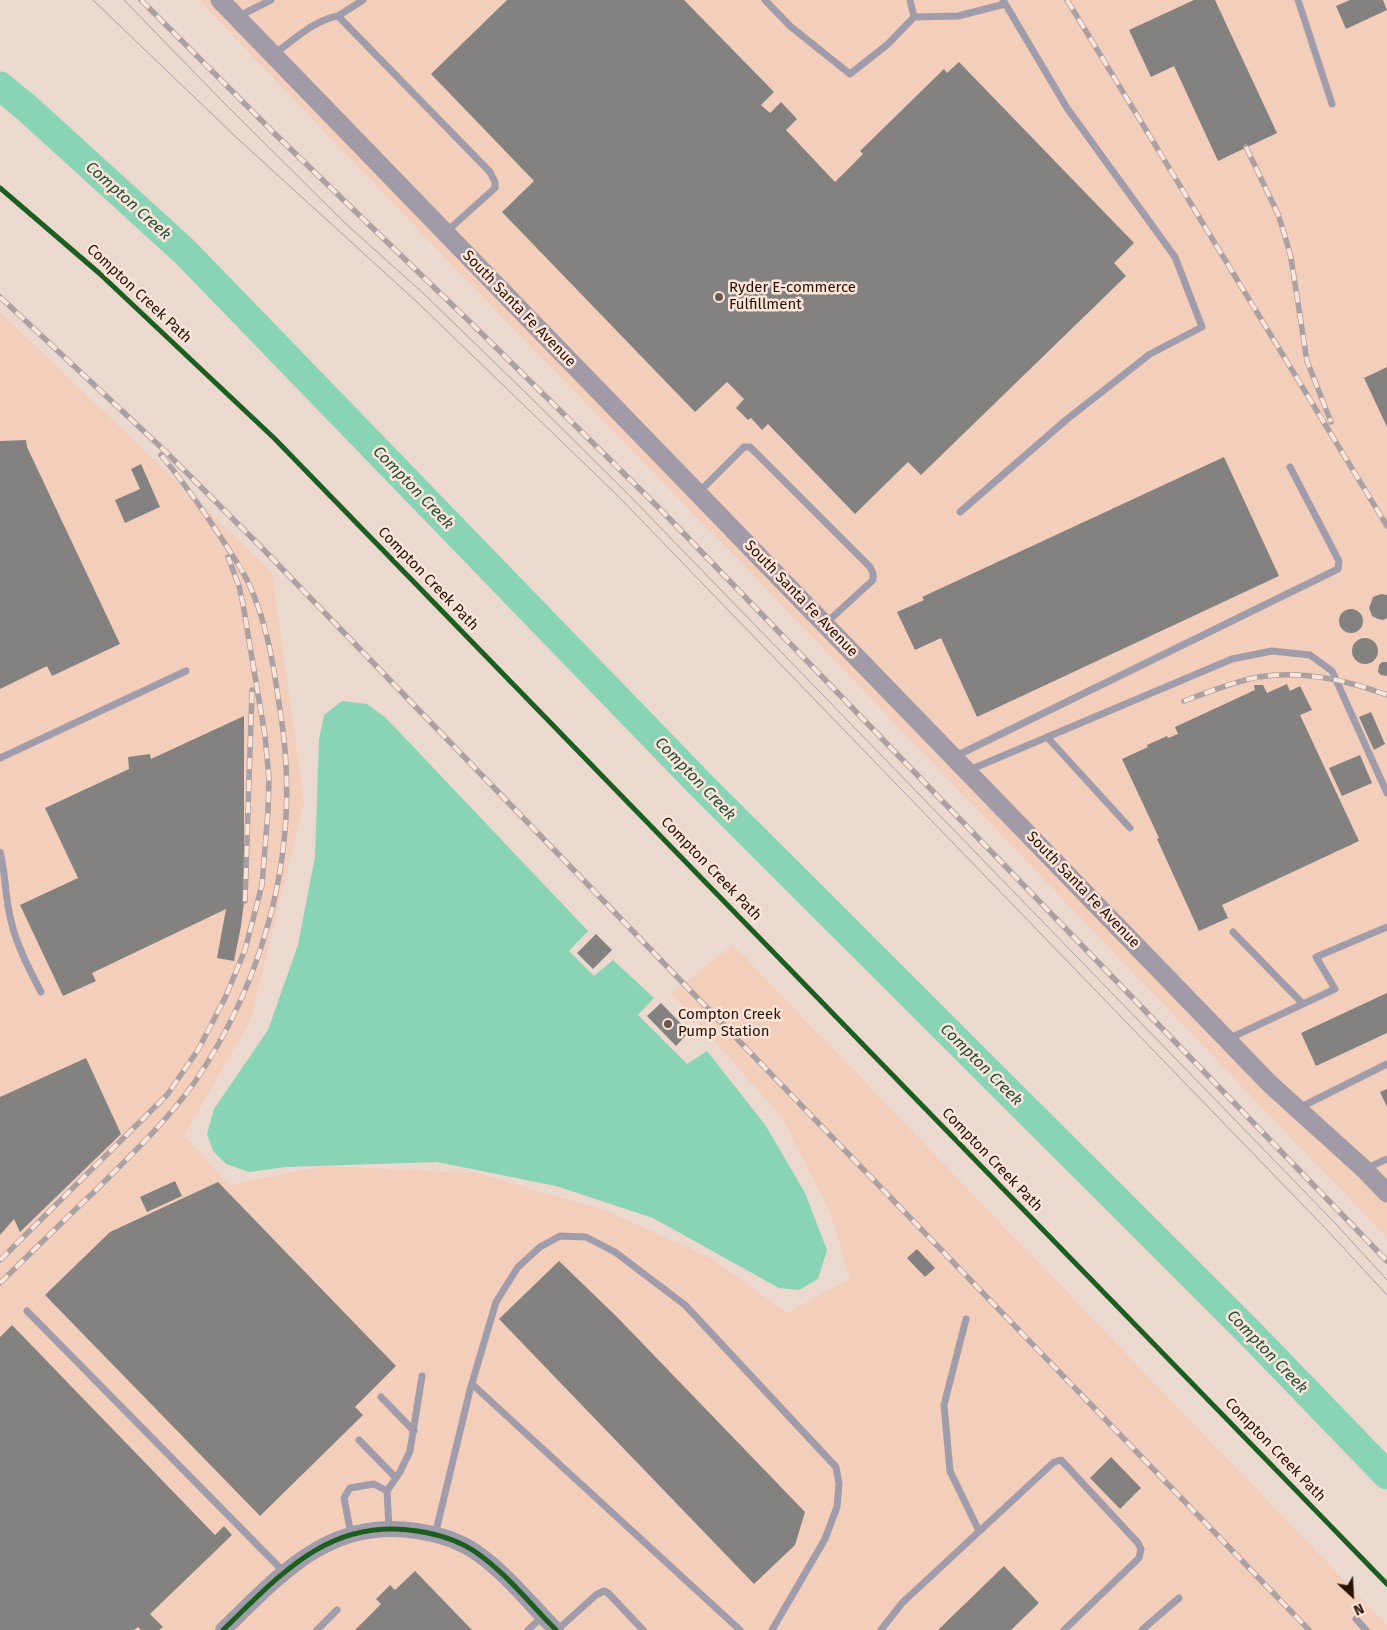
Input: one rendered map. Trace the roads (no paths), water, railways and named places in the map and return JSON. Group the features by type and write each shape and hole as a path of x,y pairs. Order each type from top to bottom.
{"main road":[{"name":"South Santa Fe Avenue","path":"220,0 1270,1084 1299,1108 1364,1169 1387,1194"}],"street":[{"path":"223,1630 284,1572 317,1548 351,1534 382,1528 403,1528 435,1535 476,1552 495,1568 557,1630"}],"lane":[{"path":"236,17 272,0"},
{"path":"273,55 317,23 329,17 338,16 363,0"},
{"path":"765,0 790,26 850,74 888,44 914,17 958,16 1004,2 1067,108 1175,257 1202,327 1150,354 1066,420 960,512"},
{"path":"910,0 914,17"},
{"path":"1298,0 1332,104"},
{"path":"338,16 490,172 495,182 495,188 446,232"},
{"path":"698,493 744,447 750,447 870,568 873,573 873,580 825,624"},
{"path":"953,757 1338,569 1339,561 1290,467"},
{"path":"967,771 1232,660 1272,651 1310,655 1332,671 1387,793"},
{"path":"0,758 186,671"},
{"path":"1047,737 1130,828"},
{"path":"0,854 11,922 25,962 41,992"},
{"path":"1227,1039 1335,989 1316,957 1387,927"},
{"path":"1233,932 1303,1004"},
{"path":"1299,1108 1387,1064"},
{"path":"1364,1169 1387,1159"},
{"path":"435,1535 472,1384 496,1302 518,1267 540,1246 560,1236 586,1237 615,1252 686,1305 836,1467 839,1484 838,1507 825,1539 772,1630"},
{"path":"27,1311 284,1572"},
{"path":"966,1319 944,1404 950,1471 979,1531"},
{"path":"389,1528 387,1491 410,1451 422,1376"},
{"path":"472,1384 740,1630"},
{"path":"381,1397 414,1431"},
{"path":"359,1440 396,1478"},
{"path":"881,1630 902,1603 1058,1460 1061,1460 1138,1543 1141,1549 1139,1558 1064,1630"},
{"path":"351,1534 344,1498 350,1488 374,1484 387,1491"},
{"path":"557,1630 596,1595 604,1591 643,1630"},
{"path":"1142,1630 1158,1614 1179,1598"},
{"path":"317,1630 337,1610"},
{"path":"528,1630 543,1617"},
{"path":"1356,1619 1366,1630"}],"waterway":[{"name":"Compton Creek","path":"0,86 28,109 185,252 700,784 1247,1330 1387,1475"}],"tram line":[{"path":"93,0 238,139 417,302 618,496 1326,1229 1387,1295"},
{"path":"124,0 345,223 424,294 625,491 1335,1223 1387,1280"}],"railway":[{"path":"141,0 275,134 661,510 1387,1261"},
{"path":"1067,0 1387,526"},
{"path":"1246,147 1278,214 1285,236 1291,258 1307,361 1331,422"},
{"path":"0,297 165,451 263,549 1309,1630"},
{"path":"0,1283 135,1151 160,1125 194,1083 217,1046 237,1007 254,966 268,924 278,881 284,838 287,794 285,750 274,672 260,611 238,563 198,503 161,455"},
{"path":"0,1260 167,1095 198,1050 225,998 245,950 262,885 269,779 265,736 243,604 239,586 228,557"},
{"path":"1184,701 1239,682 1274,675 1324,678 1356,685 1387,695"},
{"path":"245,901 252,690"}],"place":[{"name":"Ryder E-commerce Fulfillment","path":"719,297"},
{"name":"Compton Creek Pump Station","path":"668,1024"}]}
